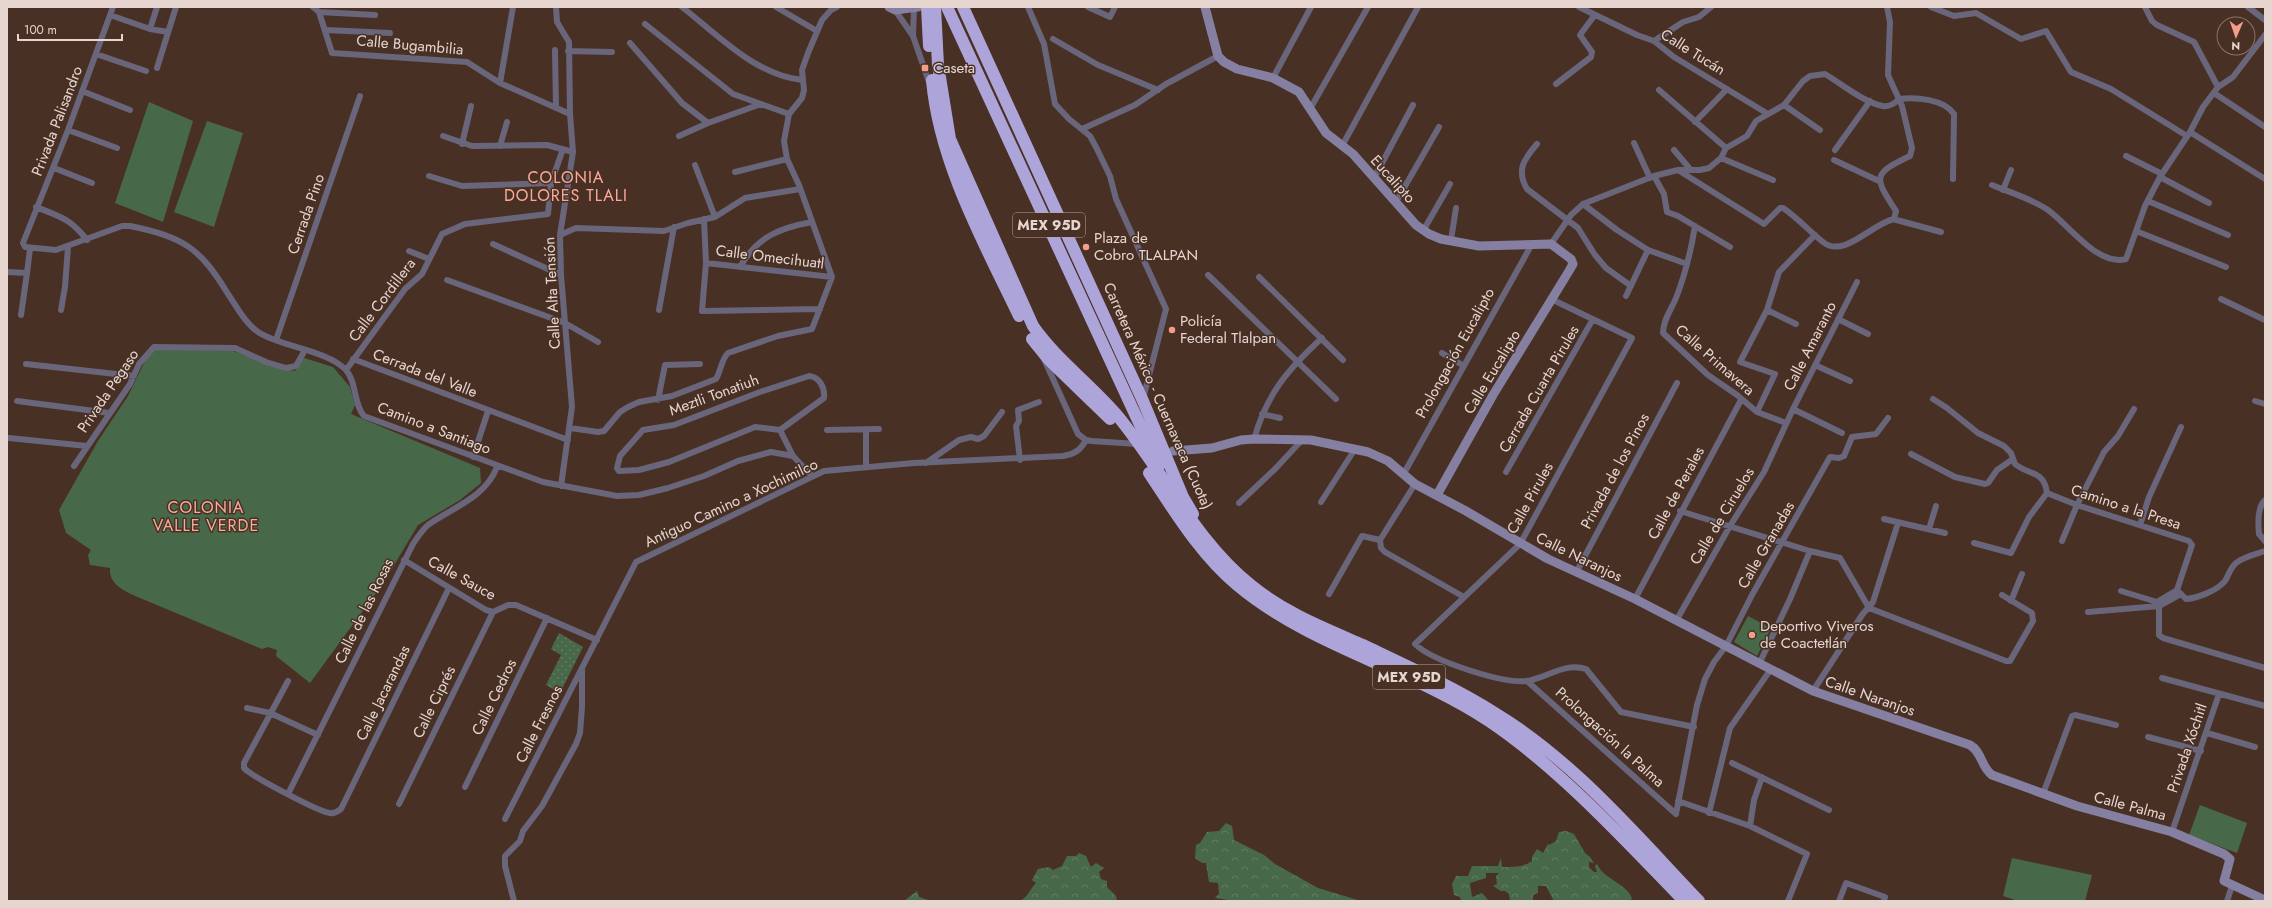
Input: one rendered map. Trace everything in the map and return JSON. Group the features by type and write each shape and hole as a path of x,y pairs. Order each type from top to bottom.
{"highway":[{"path":"927,7 934,99 942,141 988,252 1025,328 1048,360 1109,418 1147,468 1199,545 1236,584 1285,619 1452,699 1515,739 1545,764 1684,901"},
{"path":"936,7 939,72 950,139 1033,326 1045,344 1116,414 1208,542 1252,586 1284,608 1458,692 1497,714 1529,736 1558,758 1595,792 1699,901"},
{"name":"Carretera México - Cuernavaca (Cuota)","path":"947,7 1064,256 1120,385 1191,528 1221,565 1268,605 1288,618 1470,707 1522,743 1582,794 1690,901"},
{"name":"Carretera México - Cuernavaca (Cuota)","path":"963,7 1143,401 1183,497 1210,539 1242,572 1288,608 1322,626 1461,692 1514,723 1564,761 1589,784 1704,901"}],"street":[{"name":"Privada Palisandro","path":"30,249 25,247 23,243 36,207 54,168 113,7"},
{"path":"150,29 156,7"},
{"path":"157,68 176,7"},
{"path":"313,7 319,12 326,30 390,34"},
{"path":"500,83 513,7"},
{"name":"Calle Alta Tensión","path":"556,7 557,22 569,42 570,114 573,152 560,235 561,275 572,407 561,486"},
{"path":"682,7 752,62 770,72 788,78 802,80"},
{"path":"776,7 817,31"},
{"path":"570,428 598,432 604,431 620,412 628,407 639,402 658,400 716,379 724,357 728,353 778,336 812,329 832,277 800,189 787,160 784,141 789,114 802,98 804,90 802,70 817,31 822,20 831,10 837,7"},
{"path":"1028,7 1044,44 1055,104 1064,115 1082,129 1096,147 1110,176 1116,199 1166,309 1143,401"},
{"path":"1088,7 1110,16 1115,7"},
{"path":"1082,129 1135,105 1158,90 1218,56 1205,7"},
{"path":"1273,78 1311,7"},
{"path":"1310,109 1368,7"},
{"path":"1342,146 1418,7"},
{"name":"Calle Tucán","path":"1579,7 1594,16 1637,36 1654,41 1674,57 1768,114"},
{"path":"1654,41 1683,22 1699,17 1711,7"},
{"path":"1879,181 1885,169 1910,156 1912,152 1899,99 1888,75 1890,22 1887,7"},
{"path":"1931,7 1954,16 1976,13 2021,40 2046,31 2071,72 2111,89 2265,179"},
{"path":"2145,7 2152,21 2157,25 2194,42 2218,87"},
{"path":"2248,7 2265,20"},
{"path":"892,8 913,36 942,118 1073,427 1086,440 1135,443 1144,448 1152,470 1177,516 1191,528"},
{"path":"892,8 916,8 913,36"},
{"path":"319,12 375,15"},
{"path":"110,15 150,29 168,32"},
{"path":"1556,84 1591,57 1592,52 1580,35 1594,16"},
{"path":"645,24 733,94 789,114"},
{"name":"Calle Bugambilia","path":"326,30 332,53 457,60 474,65 500,83 570,114"},
{"path":"1992,185 2047,209 2096,253 2120,261 2126,258 2148,201 2161,176 2189,134 2203,107 2218,87 2233,77 2265,35"},
{"path":"1053,39 1098,65 1158,90"},
{"path":"630,43 682,103 708,123"},
{"path":"555,50 556,108"},
{"path":"568,51 612,52"},
{"path":"96,54 146,71"},
{"name":"Eucalipto","path":"1218,56 1224,62 1237,69 1273,78 1299,92 1326,133 1353,154 1423,231 1451,240 1490,247 1550,244"},
{"path":"1550,244 1568,220 1583,204 1652,177 1678,170 1700,170 1710,168 1721,158 1726,148 1747,136 1756,121 1784,105 1803,81 1817,74 1825,74 1870,101 1884,106 1893,104 1899,99 1918,97 1950,108 1954,114 1953,179"},
{"path":"1695,122 1727,89"},
{"path":"1659,90 1726,148"},
{"path":"82,91 130,110"},
{"path":"2214,93 2265,128"},
{"name":"Cerrada Pino","path":"276,340 360,96"},
{"path":"1835,150 1870,101"},
{"path":"679,136 708,123 760,104"},
{"path":"1374,178 1412,105"},
{"path":"1784,105 1820,130"},
{"path":"462,144 471,106"},
{"path":"500,146 507,122"},
{"path":"1396,202 1439,127"},
{"path":"68,130 117,148"},
{"path":"443,136 462,144 472,146 547,145 573,152"},
{"path":"1634,143 1652,177 1664,194 1667,212 1695,226 1730,247"},
{"path":"1537,144 1524,161 1521,171 1523,180 1531,193 1578,228 1595,255 1610,272 1631,286"},
{"path":"429,176 462,186 551,183 563,149"},
{"path":"1674,150 1690,169"},
{"path":"2126,156 2209,203"},
{"path":"1721,158 1773,180"},
{"path":"735,172 787,160"},
{"path":"1678,170 1764,224 1780,208 1783,208 1830,246 1838,248 1858,238 1872,228 1893,219 1896,217 1896,211 1879,181 1834,160"},
{"path":"695,165 715,217"},
{"path":"54,168 92,184"},
{"path":"2003,190 2011,170"},
{"name":"Calle Cordillera","path":"346,370 405,288 422,274 442,234 450,229 465,224 548,214 551,183"},
{"path":"1423,231 1450,184"},
{"path":"560,235 576,228 664,231 674,227 715,217 745,198 800,189"},
{"path":"2148,201 2228,235"},
{"path":"1583,204 1617,230 1648,250 1687,264"},
{"path":"36,207 66,219 76,226 87,240"},
{"path":"1451,240 1456,208"},
{"path":"1893,219 1941,232"},
{"path":"704,220 706,263 702,311 820,309"},
{"path":"740,267 749,251 767,237 785,227 812,222"},
{"path":"21,315 28,273 30,249 56,250 68,247 122,226 130,226 184,242 199,254 215,272 249,325 259,332 276,340 305,350 346,370"},
{"name":"Calle Primavera","path":"1695,226 1687,264 1676,299 1664,323 1663,333 1708,375 1737,395 1741,400 1757,412 1786,423"},
{"path":"658,310 674,227"},
{"path":"2136,231 2226,267"},
{"path":"1757,412 1775,374 1740,362 1767,310 1779,272 1815,235"},
{"path":"493,244 561,275"},
{"name":"Prolongación Eucalipto","path":"1403,475 1532,244"},
{"name":"Calle Eucalipto","path":"1437,495 1493,395 1572,264 1571,259 1550,244"},
{"path":"60,310 65,287 68,247"},
{"path":"1626,296 1648,250"},
{"path":"409,251 429,259"},
{"name":"Calle Omecihuatl","path":"706,263 832,277"},
{"path":"7,272 28,273"},
{"path":"1208,275 1298,360 1336,399"},
{"path":"1259,277 1343,360"},
{"path":"447,280 565,323 598,342"},
{"name":"Calle Amaranto","path":"1786,423 1857,282"},
{"path":"2221,299 2265,320"},
{"path":"1551,300 1593,319"},
{"path":"1767,310 1796,324"},
{"name":"Calle Pirules","path":"1415,644 1520,544 1632,338 1593,319"},
{"name":"Cerrada Cuarta Pirules","path":"1506,472 1593,319"},
{"path":"1838,319 1868,334"},
{"path":"1254,439 1262,414 1275,387 1298,360 1322,338"},
{"name":"Privada Pegaso","path":"74,466 134,376 139,364 154,348 234,348 266,362 286,368 296,366 305,350"},
{"path":"1442,353 1464,366"},
{"name":"Cerrada del Valle","path":"353,359 568,440"},
{"path":"26,364 134,376"},
{"path":"658,400 665,366 700,364"},
{"path":"1815,365 1850,381"},
{"name":"Camino a Santiago","path":"346,370 352,383 357,404 364,416 497,466 561,486 617,496 639,495 704,476 759,454 771,452 793,456"},
{"name":"Meztli Tonatiuh","path":"809,376 819,380 825,392 824,398 780,430 755,427 669,462 629,472 619,471 617,468 620,456 643,430 674,424 760,392 809,376"},
{"name":"Privada de los Pinos","path":"1577,571 1677,383"},
{"name":"Calle de Perales","path":"1635,599 1680,511 1741,400"},
{"name":"Camino a la Presa","path":"1933,400 1947,408 1978,433 2004,446 2020,468 2036,474 2044,480 2047,494 2077,505 2189,540 2192,544 2178,592"},
{"path":"17,401 110,413"},
{"path":"2255,401 2265,404"},
{"path":"1020,460 1016,426 1019,421 1018,410 1038,402"},
{"path":"2062,541 2077,505 2104,452 2118,436 2134,408"},
{"path":"1793,409 1842,433"},
{"name":"Cerrada del Valle","path":"473,457 488,411"},
{"path":"926,463 945,448 959,440 971,437 978,439 984,436 1002,412"},
{"path":"1262,414 1280,418"},
{"name":"Calle Granadas","path":"1676,814 1694,727 1697,705 1704,679 1726,646 1752,595 1830,457 1839,458 1844,456 1852,437 1876,434 1888,418"},
{"name":"Calle de Ciruelos","path":"1676,621 1730,526 1764,472 1786,423"},
{"path":"2140,525 2149,497 2181,427"},
{"path":"827,430 879,429"},
{"path":"780,430 793,456 812,476"},
{"path":"866,430 866,467"},
{"path":"9,438 87,446"},
{"name":"Calle Naranjos","path":"1173,451 1212,448 1236,441 1254,439 1317,441 1372,453 1388,461 1415,484 1437,495 1520,544 1548,559 1577,571 1635,599 1760,662 1813,691 1970,745"},
{"name":"Antiguo Camino a Xochimilco","path":"597,640 636,562 824,471 926,463 1020,460 1063,456 1074,453 1082,447 1086,440"},
{"path":"1239,503 1276,468 1302,440"},
{"path":"1321,502 1330,486 1350,461 1355,449"},
{"path":"1911,454 1955,477 1985,484 1988,483 1997,470 2013,459"},
{"name":"Calle de las Rosas","path":"288,794 413,544 427,526 479,493 489,483 497,466"},
{"path":"1415,484 1380,540 1381,548 1385,552 1464,597"},
{"path":"1974,543 2011,553 2029,517 2047,494"},
{"path":"2265,500 2261,507 2258,525 2258,534 2265,541"},
{"path":"1930,529 1936,506"},
{"path":"1680,511 1782,543 1840,558 1869,608 2006,661 2010,661 2033,621 2032,614 2002,595"},
{"path":"1884,519 1945,533"},
{"path":"1813,691 1862,615 1873,602 1898,523"},
{"path":"1329,594 1362,536 1380,540"},
{"path":"1760,662 1790,599 1810,551"},
{"path":"2178,592 2186,598 2192,598 2215,589 2225,581 2232,567 2237,562 2265,551"},
{"name":"Calle Sauce","path":"404,560 493,612 508,605 516,605 597,640"},
{"path":"2012,600 2022,574"},
{"name":"Calle Jacarandas","path":"288,794 327,813 335,813 341,809 450,588"},
{"path":"2121,591 2156,602 2178,592"},
{"path":"2088,612 2159,606 2178,592"},
{"path":"2159,606 2158,631 2163,638 2265,668"},
{"name":"Calle Ciprés","path":"399,804 493,612"},
{"name":"Calle Cedros","path":"465,787 547,618"},
{"name":"Calle Fresnos","path":"505,819 597,640"},
{"name":"Prolongación la Palma","path":"1415,644 1420,649 1469,670 1517,680 1527,681 1570,667 1578,666 1586,669 1621,712 1694,727"},
{"path":"1709,813 1730,728 1771,668"},
{"path":"514,901 505,866 505,856 520,841 523,831 542,806 576,744 580,733 582,669"},
{"path":"2162,678 2219,694"},
{"path":"288,681 244,763 246,770 288,794"},
{"name":"Prolongación la Palma","path":"1527,681 1676,814"},
{"name":"Privada Xóchitl","path":"2172,832 2201,751 2219,694 2265,706"},
{"path":"247,708 270,713 318,735"},
{"path":"2043,794 2072,716 2075,715 2116,725"},
{"path":"2206,734 2255,747"},
{"path":"2148,737 2201,751"},
{"name":"Calle Palma","path":"1970,745 1977,749 1986,770 1992,775 2077,806 2172,832 2228,856 2230,860 2224,881 2232,886"},
{"path":"1732,763 1829,810"},
{"path":"1750,826 1754,800 1762,777"},
{"path":"1678,801 1750,826 1807,854 1788,901"},
{"path":"1839,901 1846,883 1885,899"},
{"path":"2227,901 2232,886 2265,900"}],"green space":[{"path":"149,102 193,121 163,222 115,203"},
{"path":"207,121 243,133 214,227 174,212"},
{"path":"155,348 233,351 274,367 295,371 304,358 333,367 350,387 355,405 351,414 480,468 481,483 460,500 418,525 384,582 310,683 276,656 277,650 268,647 262,649 124,590 111,578 110,568 90,565 88,555 91,550 66,533 59,510 98,441 128,396 144,363"},
{"name":"Deportivo Viveros de Coactetlán","path":"1748,616 1771,628 1757,656 1734,642"},
{"path":"559,633 583,647 560,693 546,685 561,655 551,649"},
{"path":"2200,805 2247,823 2237,853 2189,835"},
{"path":"1226,823 1232,826 1234,840 1264,855 1275,864 1318,888 1361,901 1235,901 1215,898 1219,894 1218,883 1209,882 1206,863 1202,863 1195,858 1196,845 1200,843 1207,832 1219,831"},
{"path":"1566,831 1574,834 1585,853 1594,863 1589,862 1589,867 1594,872 1597,872 1595,866 1597,864 1604,874 1625,888 1632,898 1630,901 1554,901 1546,886 1538,886 1538,893 1533,895 1533,901 1510,901 1509,894 1493,886 1497,884 1496,876 1499,873 1486,873 1486,878 1470,883 1472,897 1482,893 1489,901 1461,900 1460,897 1454,895 1452,884 1456,876 1468,876 1472,866 1498,866 1501,858 1502,867 1517,867 1525,865 1532,861 1532,857 1537,849 1543,853 1548,844 1549,845 1556,841 1559,832"},
{"path":"1079,853 1086,856 1091,867 1096,863 1104,868 1099,872 1101,879 1107,881 1107,887 1116,896 1117,901 1020,901 1036,883 1032,880 1038,869 1049,867 1053,870 1062,866 1067,856 1076,856"},
{"path":"2012,858 2092,875 2085,901 2018,901 2003,896"},
{"path":"917,891 919,897 931,901 904,901"}],"place":[{"name":"Caseta","path":"925,68"},
{"name":"Plaza de Cobro TLALPAN","path":"1086,247"},
{"name":"Policía Federal Tlalpan","path":"1172,330"},
{"name":"Deportivo Viveros de Coactetlán","path":"1752,635"}],"district":[{"name":"COLONIA DOLORES TLALI","path":"566,186"},
{"name":"COLONIA VALLE VERDE","path":"206,516"}]}
